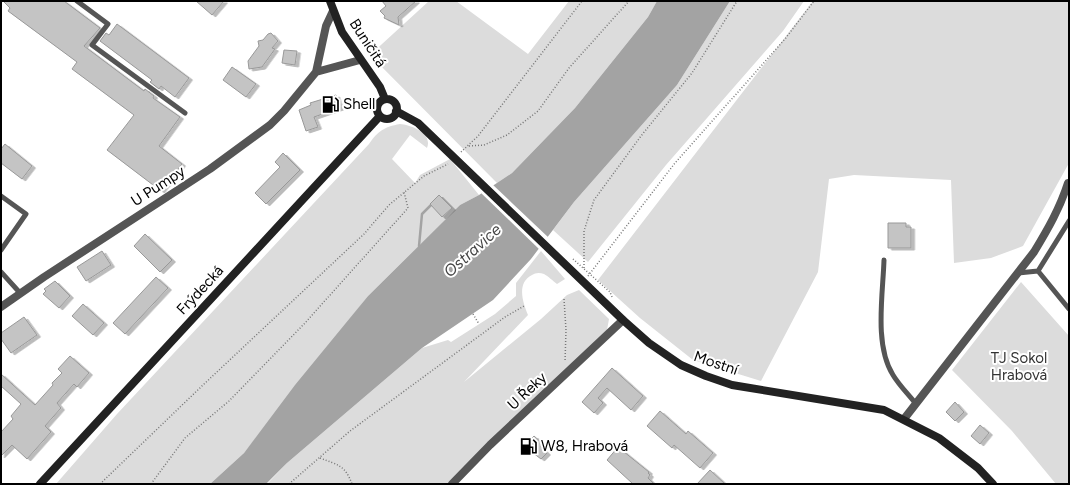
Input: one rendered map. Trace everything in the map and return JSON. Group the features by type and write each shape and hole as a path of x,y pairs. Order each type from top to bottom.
{"main road":[{"name":"Buničitá","path":"330,1 342,32 380,87 385,99"},
{"path":"385,99 394,102 396,111 394,115 389,118 380,116 377,111 377,105 380,101 385,99"},
{"name":"Mostní","path":"396,111 418,123 623,320 649,343 681,365 732,385 884,410 904,419 938,438 978,468 993,484"},
{"name":"Frýdecká","path":"40,484 380,116"}],"street":[{"name":"U Pumpy","path":"1,307 44,277 210,169 270,125 284,111 316,72 326,26 333,11"},
{"path":"316,72 360,60"},
{"path":"904,419 1034,252 1051,225 1061,204 1068,182"},
{"name":"U Řeky","path":"452,484 623,320"}],"lane":[{"path":"77,1 108,24 92,45 185,113"},
{"path":"1,196 26,214 1,250"},
{"path":"1038,271 1069,221"},
{"path":"884,260 881,331 884,354 892,374 916,404"},
{"path":"1018,273 1038,271"},
{"path":"1038,271 1069,309"},
{"path":"1,272 21,294"}],"path":[{"path":"100,484 203,384 364,234 389,205 424,176 439,170 455,158 478,136 582,1"},
{"path":"468,146 484,145 507,135 538,111 570,68 629,1"},
{"path":"584,268 584,231 594,200 641,136 692,73 737,1"},
{"path":"582,280 590,274 676,163 785,39 814,1"},
{"path":"151,484 185,438 229,401 305,323 408,208 404,192"},
{"path":"577,262 610,292 612,298"},
{"path":"560,380 566,360 564,299"},
{"path":"289,484 350,431 505,317 524,306"},
{"path":"473,314 479,324"},
{"path":"319,458 336,464 347,472 352,484"}],"green space":[{"path":"429,1 456,1 528,54 569,1 657,1 648,17 575,108 512,173 497,183 370,55"},
{"path":"730,1 804,1 783,31 666,165 588,262 553,230 574,202 677,85"},
{"path":"813,1 1069,1 1069,163 1023,246 991,258 954,263 951,180 854,175 829,179 818,272 761,381 693,360 640,318 598,280"},
{"path":"400,124 415,128 427,138 427,148 410,135 392,159 415,183 420,175 450,159 479,195 460,205 368,296 244,453 210,484 56,484 117,414 375,136 386,128"},
{"path":"541,251 565,279 557,284 546,275 536,273 527,279 522,288 522,294 528,315 464,382 541,319 567,295 579,290 609,319 607,330 452,484 267,484 287,463 422,348 448,340 451,342 495,314 516,296 516,283"},
{"name":"TJ Sokol Hrabová","path":"1021,282 1069,336 1069,484 1056,484 1012,431 952,370"}],"water":[{"name":"Ostravice","path":"657,1 730,1 677,85 574,202 531,259 493,300 422,348 287,463 266,484 210,484 244,453 295,385 368,296 460,205 479,195 512,173 575,108 648,17"}],"pier":[{"path":"492,184 549,238 540,250 480,192"}],"building":[{"path":"3,1 64,1 100,28 84,46 144,91 145,89 154,96 153,98 180,117 159,146 182,164 161,191 107,150 134,115 72,69 77,62 8,11 10,8"},
{"path":"196,1 224,1 212,15"},
{"path":"382,1 416,1 398,17 399,25 384,18 385,16 380,11 386,6"},
{"path":"117,24 189,78 175,97 161,86 159,89 150,82 152,80 100,41 106,33 109,35"},
{"path":"271,33 278,41 272,48 275,49 262,67 249,69 248,61 259,46 258,41 263,40 268,34"},
{"path":"284,50 297,51 295,65 282,63"},
{"path":"232,67 256,84 246,97 223,80"},
{"path":"336,95 340,108 314,117 318,127 306,131 299,110 311,105 310,103"},
{"path":"5,144 32,166 22,179 1,163 1,149"},
{"path":"283,153 300,170 266,204 255,193 280,167 275,162"},
{"path":"439,195 452,208 442,217 430,204"},
{"path":"888,223 906,223 906,227 911,227 911,248 888,248"},
{"path":"145,234 172,260 160,272 134,246"},
{"path":"102,251 111,265 86,281 77,267"},
{"path":"156,277 168,288 125,334 113,323"},
{"path":"55,281 70,296 59,308 43,294 46,291 44,289"},
{"path":"83,304 104,323 93,335 72,316"},
{"path":"24,317 37,335 11,353 1,339 1,333"},
{"path":"70,356 89,373 77,387 74,384 57,403 61,408 45,426 51,432 27,459 12,445 1,456 1,432 13,419 11,416 21,404 1,386 1,374 35,405 62,373 58,369"},
{"path":"612,368 643,396 631,410 607,388 598,398 603,403 594,413 582,402"},
{"path":"955,402 964,412 955,421 946,412"},
{"path":"660,411 686,434 688,431 713,453 700,468 674,445 672,448 647,426"},
{"path":"980,425 989,433 980,444 971,436"},
{"path":"534,436 543,444 541,447 547,453 541,459 524,446"},
{"path":"618,447 649,472 648,473 650,475 648,478 654,484 633,484 607,460"},
{"path":"710,470 725,484 697,484"}],"waterway":[{"path":"419,246 422,214 431,205"}],"place":[{"name":"Shell","path":"330,104"},
{"name":"W8, Hrabová","path":"528,446"}]}
